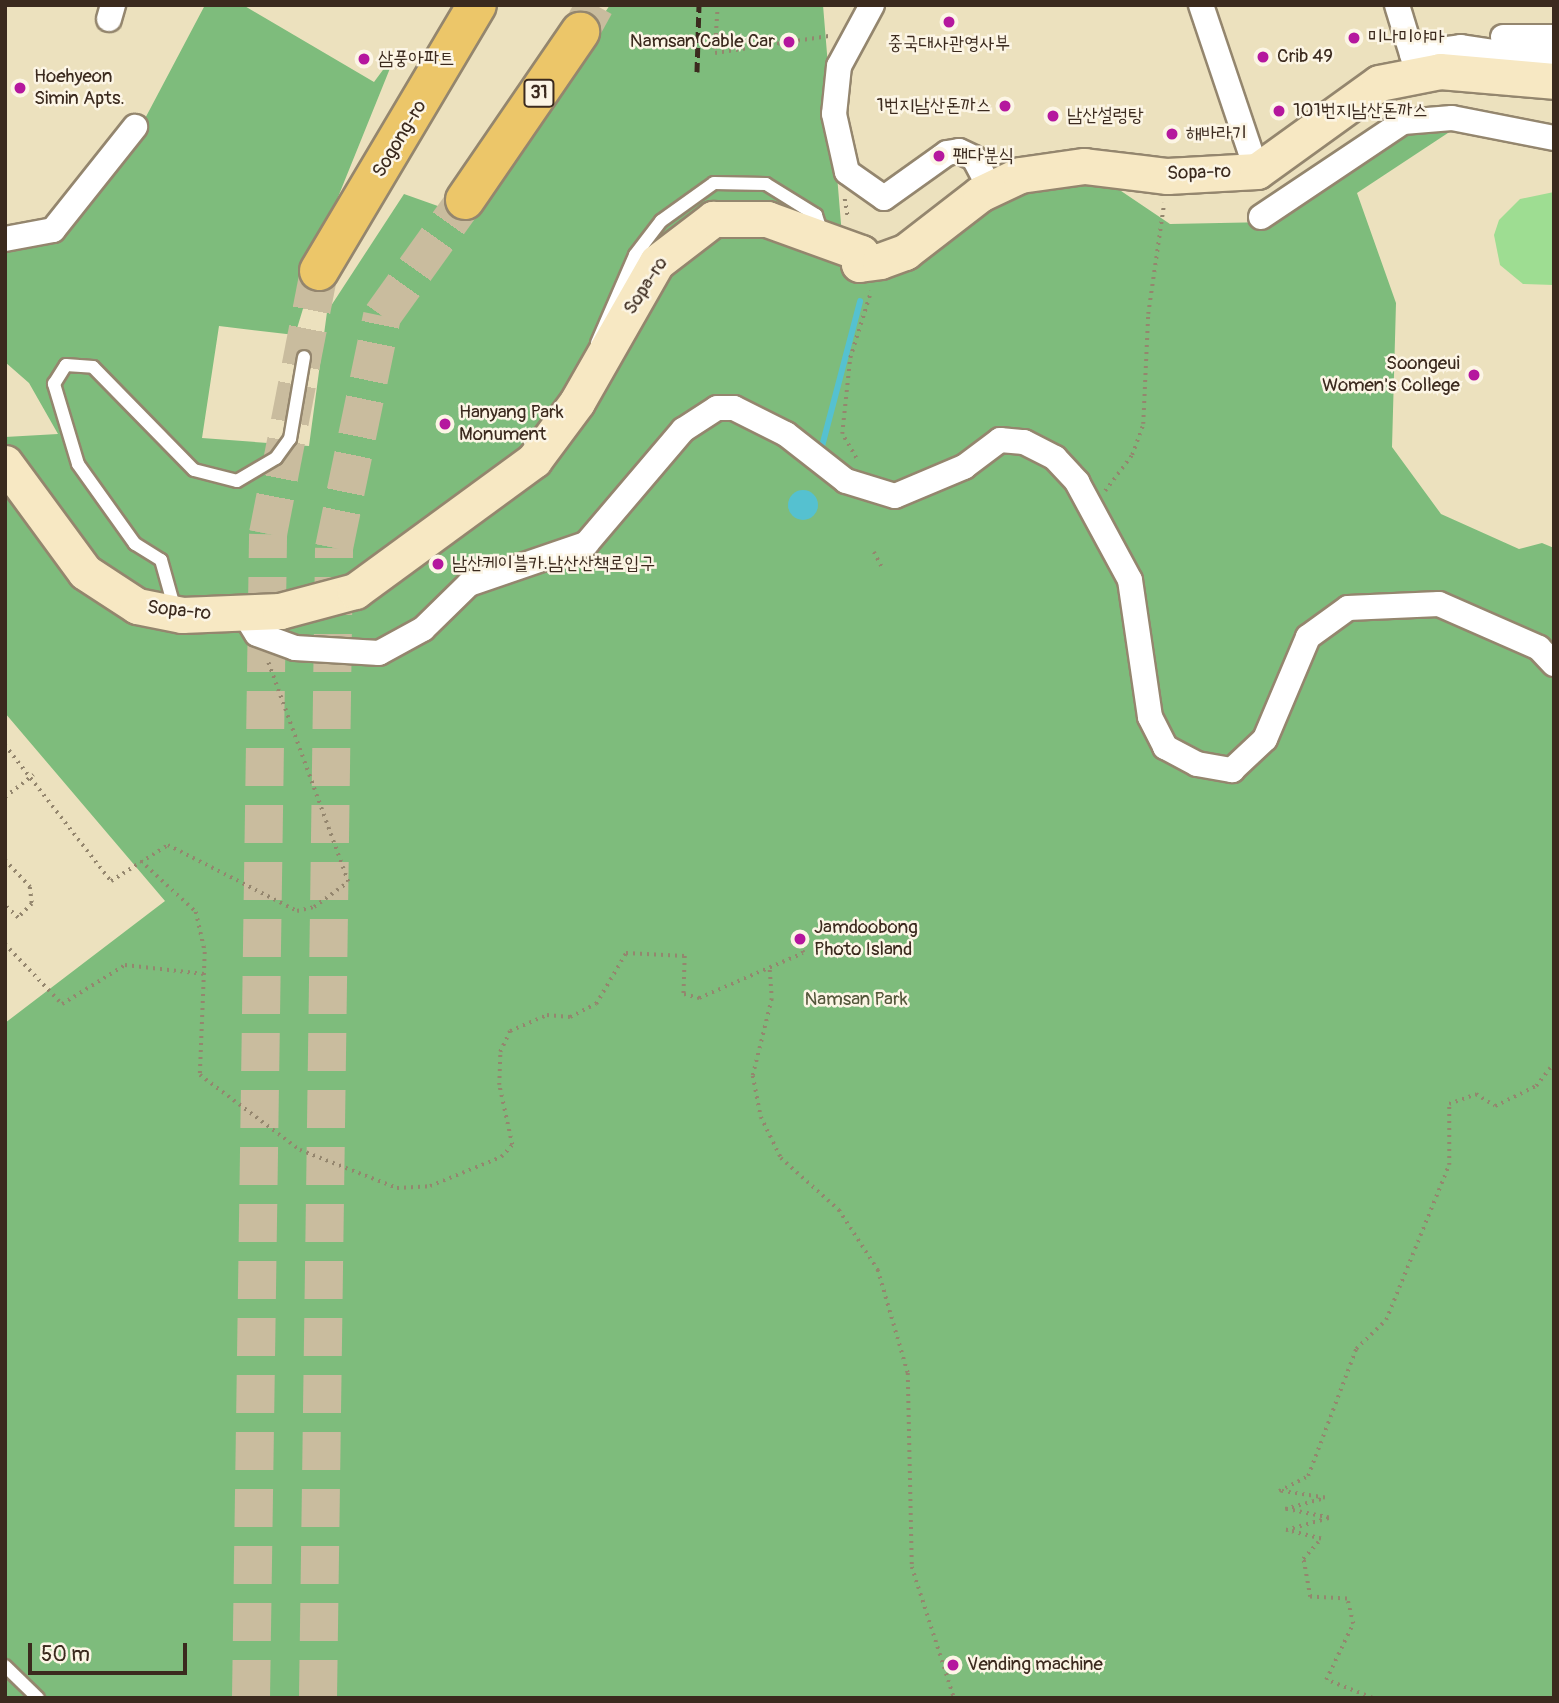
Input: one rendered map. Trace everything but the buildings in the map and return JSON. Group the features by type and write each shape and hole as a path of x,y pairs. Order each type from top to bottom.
{"main road":[{"name":"Sogong-ro","path":"319,271 477,5"},
{"name":"31","path":"465,200 580,32"}],"street":[{"path":"848,5 852,33"},
{"path":"872,5 852,33 839,66 834,114 847,172 884,198 947,153 960,151 974,158 990,188"},
{"path":"1201,5 1256,172"},
{"path":"1397,5 1415,63 1461,47 1554,61"},
{"path":"1466,72 1466,42 1474,33 1554,37"},
{"name":"Sopa-ro","path":"5,463 85,572 137,606 251,624 355,591 409,556 534,460 593,374 657,262 713,219 767,219 825,244 871,257 905,251 990,188 1020,175 1084,166 1167,176 1256,172 1289,152 1345,102 1415,63 1466,72 1554,81"},
{"path":"1261,217 1403,122 1452,118 1554,138"},
{"path":"5,239 53,230 135,127"},
{"path":"251,624 295,648 379,653 422,629 469,584 586,544 683,430 717,408 757,416 839,477 895,496 964,467 1000,440 1024,442 1055,458 1091,509 1130,580 1150,716 1165,747 1196,764 1232,770 1265,739 1308,637 1348,608 1439,604 1539,648 1554,664"}],"lane":[{"path":"176,613 161,559 135,544 78,464 54,384 66,365 93,367 194,470 237,481 276,458 290,439 304,357"},
{"path":"5,1666 38,1698"}],"path":[{"path":"718,5 715,53 852,33"},
{"path":"847,172 843,186 849,231 871,257 850,358 842,433 860,466"},
{"path":"1091,509 1132,455 1143,424 1148,314 1167,176"},
{"path":"874,552 883,569"},
{"path":"5,746 33,775 111,881 168,845 297,911 314,907 348,882 251,624"},
{"path":"5,797 33,775"},
{"path":"5,860 30,887 33,904 18,918 5,906"},
{"path":"141,861 196,912 204,974 200,1075 300,1150 397,1188 430,1186 501,1157 512,1145 499,1085 500,1052 510,1031 533,1018 570,1017 596,1004 625,953 685,956 684,993 699,998 770,970 803,953 799,941"},
{"path":"5,944 62,1004 125,965 204,974"},
{"path":"770,970 772,999 753,1076 761,1117 781,1158 838,1210 878,1270 908,1373 912,1567 954,1698"},
{"path":"1372,1698 1326,1680 1353,1624 1348,1600 1310,1597 1303,1559 1321,1539 1286,1530 1329,1518 1285,1509 1325,1498 1279,1491 1308,1476 1356,1349 1386,1320 1450,1165 1449,1104 1476,1094 1496,1106 1536,1086 1554,1063"}],"green space":[{"name":"Namsan Park","path":"205,5 243,5 374,82 397,51 334,207 295,335 219,326 202,438 309,446 327,312 404,194 466,216 610,5 823,5 843,248 860,264 980,194 1084,166 1170,224 1270,222 1419,125 1457,127 1357,193 1396,303 1392,447 1441,514 1519,549 1542,543 1554,548 1554,1698 5,1698 5,1023 165,901 5,713 5,437 58,434 29,383 5,362 5,248 53,239 140,128"},
{"path":"1554,192 1554,285 1523,284 1500,265 1494,235 1499,220 1520,199"}],"water":[{"path":"803,490 814,494 818,505 814,516 803,520 792,516 788,505 792,494"}],"waterway":[{"path":"820,454 860,301"}],"tunnel":[{"path":"580,32 595,5"},
{"path":"318,1698 334,548 382,316 465,200"},
{"path":"251,1698 268,534 319,271"}],"railway":[{"path":"697,72 699,5"}],"place":[{"name":"중국대사관영사부","path":"949,22"},
{"name":"미나미야마","path":"1354,38"},
{"name":"Namsan Cable Car","path":"789,42"},
{"name":"Crib 49","path":"1263,57"},
{"name":"삼풍아파트","path":"364,59"},
{"name":"Hoehyeon Simin Apts.","path":"20,88"},
{"name":"1번지남산돈까스","path":"1005,106"},
{"name":"101번지남산돈까스","path":"1279,111"},
{"name":"남산설렁탕","path":"1053,116"},
{"name":"해바라기","path":"1172,134"},
{"name":"팬다분식","path":"939,156"},
{"name":"Soongeui Women's College","path":"1474,375"},
{"name":"Hanyang Park Monument","path":"445,424"},
{"name":"남산케이블카.남산산책로입구","path":"438,564"},
{"name":"Jamdoobong Photo Island","path":"800,939"},
{"name":"Vending machine","path":"953,1665"}]}
